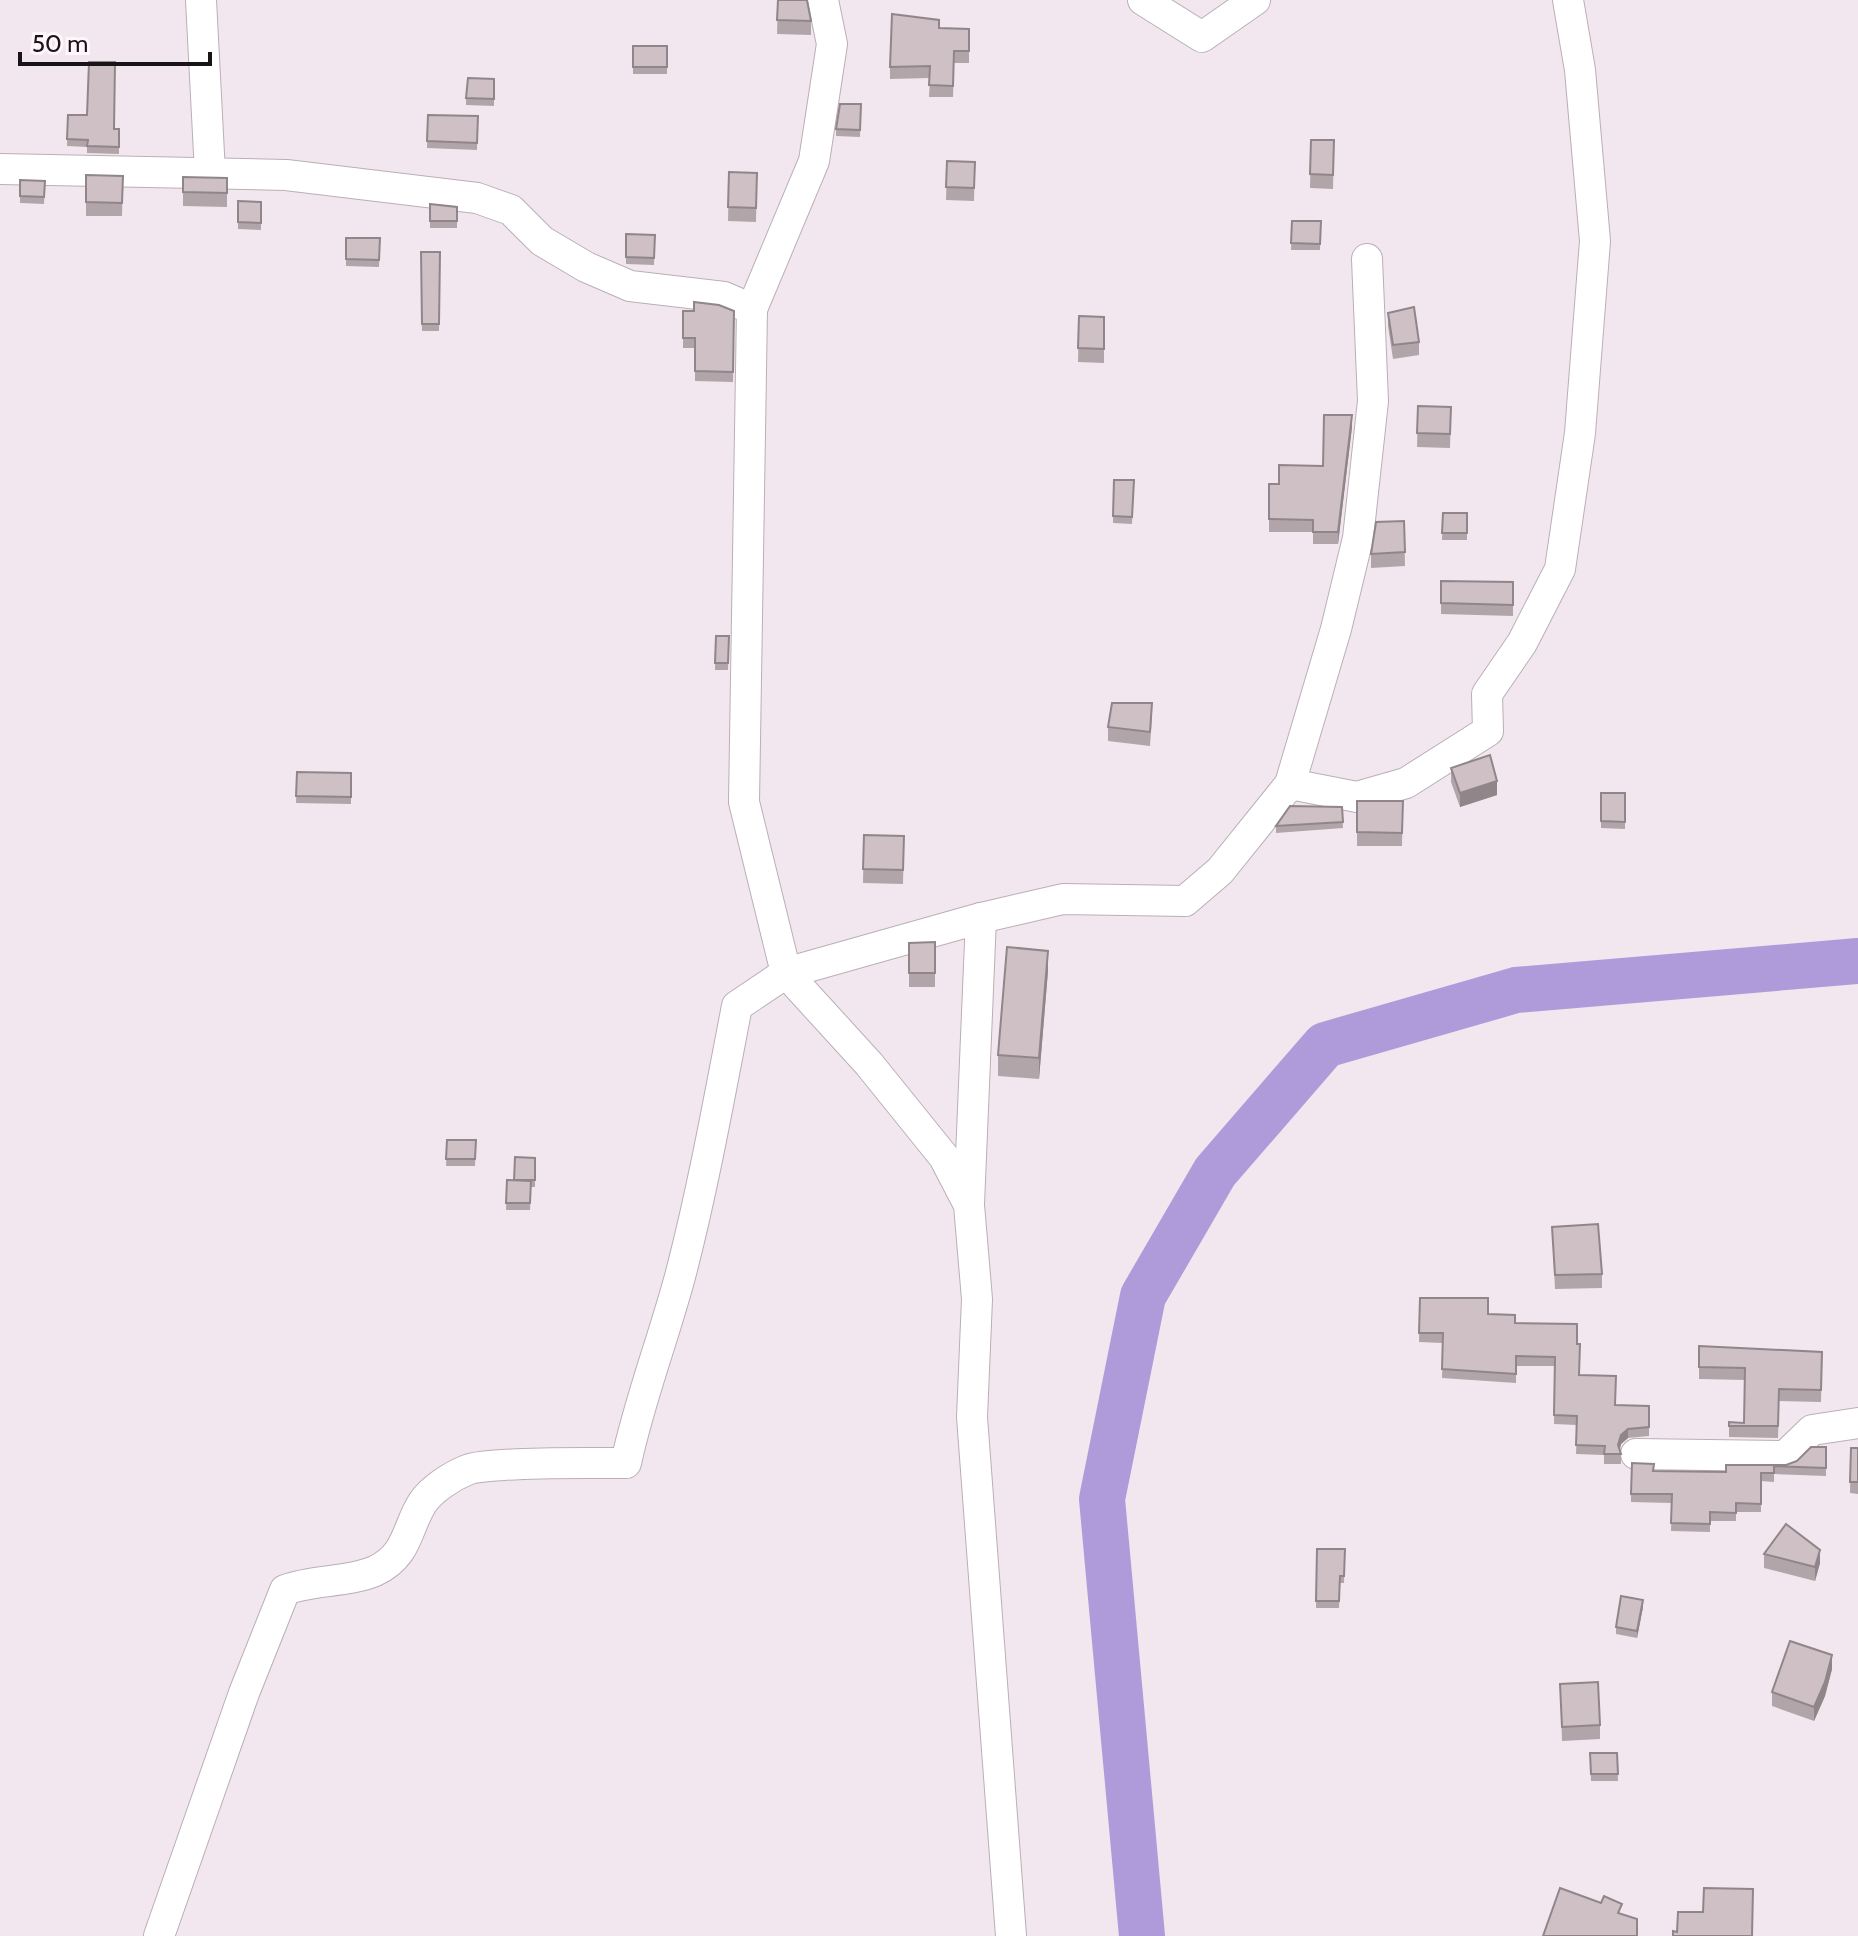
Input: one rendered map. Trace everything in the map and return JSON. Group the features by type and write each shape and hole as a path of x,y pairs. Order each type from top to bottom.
{"street":[{"path":"201,0 210,173"},
{"path":"823,0 832,44 814,161 752,309 744,802 786,973 869,1064 944,1157 969,1205"},
{"path":"1143,0 1202,37 1255,0"},
{"path":"1290,784 1357,797 1406,783 1488,731 1487,694 1522,643 1560,569 1580,433 1595,241 1580,70 1568,0"},
{"path":"0,169 286,175 477,198 511,210 542,241 586,267 630,286 724,297 752,309"},
{"path":"159,1936 244,1693 285,1590 301,1583 352,1577 376,1570 397,1555 413,1528 423,1502 443,1483 469,1469 541,1462 626,1463 637,1411 681,1272 737,1006 786,973 981,918 1063,899 1185,901 1220,871 1290,784 1336,629 1358,538 1373,401 1367,259"},
{"path":"981,918 969,1205 977,1299 972,1417 1011,1936"},
{"path":"1636,1454 1785,1456 1812,1430 1858,1423"}],"building":[{"path":"778,0 807,0 811,21 777,20"},
{"path":"892,14 939,20 939,28 969,29 969,51 954,51 953,86 929,85 930,66 890,67"},
{"path":"633,46 667,46 667,67 633,67"},
{"path":"89,62 115,62 114,129 119,129 119,147 87,146 88,140 67,139 68,115 87,115"},
{"path":"468,78 494,79 494,99 466,98"},
{"path":"840,104 861,104 860,130 836,129"},
{"path":"428,115 478,116 477,143 427,141"},
{"path":"1311,140 1334,140 1333,175 1310,174"},
{"path":"947,161 975,162 974,188 946,187"},
{"path":"729,172 757,173 756,208 728,207"},
{"path":"86,175 123,176 122,203 86,202"},
{"path":"183,177 227,178 227,193 183,192"},
{"path":"20,180 45,181 44,197 20,196"},
{"path":"238,201 261,202 261,223 238,222"},
{"path":"430,204 457,207 457,221 430,221"},
{"path":"1292,221 1321,221 1320,244 1291,243"},
{"path":"626,234 655,235 654,258 626,257"},
{"path":"346,238 380,238 379,260 346,259"},
{"path":"421,252 440,252 439,324 422,324"},
{"path":"694,302 719,305 734,311 733,372 695,371 695,338 683,338 683,311 694,311"},
{"path":"1414,307 1419,342 1393,345 1388,313"},
{"path":"1079,316 1104,317 1104,349 1078,348"},
{"path":"1418,406 1451,407 1450,434 1417,433"},
{"path":"1324,415 1352,415 1338,532 1313,532 1313,520 1269,519 1269,484 1279,484 1279,465 1323,466"},
{"path":"1114,480 1134,480 1132,517 1113,516"},
{"path":"1443,513 1467,513 1467,533 1442,533"},
{"path":"1404,521 1405,552 1371,554 1376,522"},
{"path":"1441,581 1513,582 1513,605 1441,603"},
{"path":"716,636 729,636 728,663 715,663"},
{"path":"1112,703 1152,703 1150,732 1108,727"},
{"path":"1490,755 1497,781 1460,793 1451,768"},
{"path":"297,772 351,773 351,797 296,796"},
{"path":"1601,793 1625,793 1625,822 1601,821"},
{"path":"1357,801 1403,801 1402,833 1357,832"},
{"path":"1290,806 1342,807 1343,822 1276,826"},
{"path":"864,835 904,836 903,870 863,869"},
{"path":"935,942 935,973 909,973 909,943"},
{"path":"1007,947 1048,951 1039,1058 998,1055"},
{"path":"447,1140 476,1140 475,1159 446,1159"},
{"path":"515,1157 535,1158 535,1180 514,1180"},
{"path":"507,1180 531,1181 530,1203 506,1203"},
{"path":"1598,1224 1602,1274 1555,1275 1552,1227"},
{"path":"1420,1298 1488,1298 1488,1314 1515,1315 1515,1323 1577,1324 1579,1375 1616,1376 1615,1405 1649,1406 1649,1427 1628,1429 1621,1435 1618,1445 1621,1454 1604,1454 1605,1446 1576,1445 1577,1416 1554,1415 1555,1357 1516,1356 1516,1374 1442,1369 1443,1333 1419,1333"},
{"path":"1699,1346 1822,1352 1821,1390 1779,1389 1778,1426 1729,1426 1729,1422 1744,1423 1745,1368 1699,1367"},
{"path":"1811,1447 1826,1447 1826,1468 1774,1466 1774,1473 1761,1473 1761,1504 1736,1503 1736,1513 1710,1512 1710,1524 1671,1523 1672,1494 1631,1494 1632,1463 1654,1464 1653,1471 1726,1472 1726,1465 1786,1465 1797,1461"},
{"path":"1851,1448 1858,1448 1858,1482 1850,1482"},
{"path":"1786,1524 1820,1550 1815,1567 1764,1554"},
{"path":"1317,1549 1345,1549 1339,1601 1316,1601"},
{"path":"1621,1596 1643,1600 1637,1631 1616,1627"},
{"path":"1790,1641 1832,1655 1814,1707 1772,1692"},
{"path":"1598,1682 1600,1725 1562,1727 1560,1684"},
{"path":"1590,1753 1617,1753 1618,1774 1591,1774"},
{"path":"1560,1888 1601,1903 1604,1896 1622,1904 1618,1913 1637,1919 1637,1936 1543,1936"},
{"path":"1704,1888 1753,1889 1752,1936 1673,1936 1673,1931 1677,1932 1678,1912 1703,1912"}],"waterway":[{"path":"1142,1936 1102,1499 1143,1296 1215,1172 1325,1045 1516,990 1858,961"}]}
